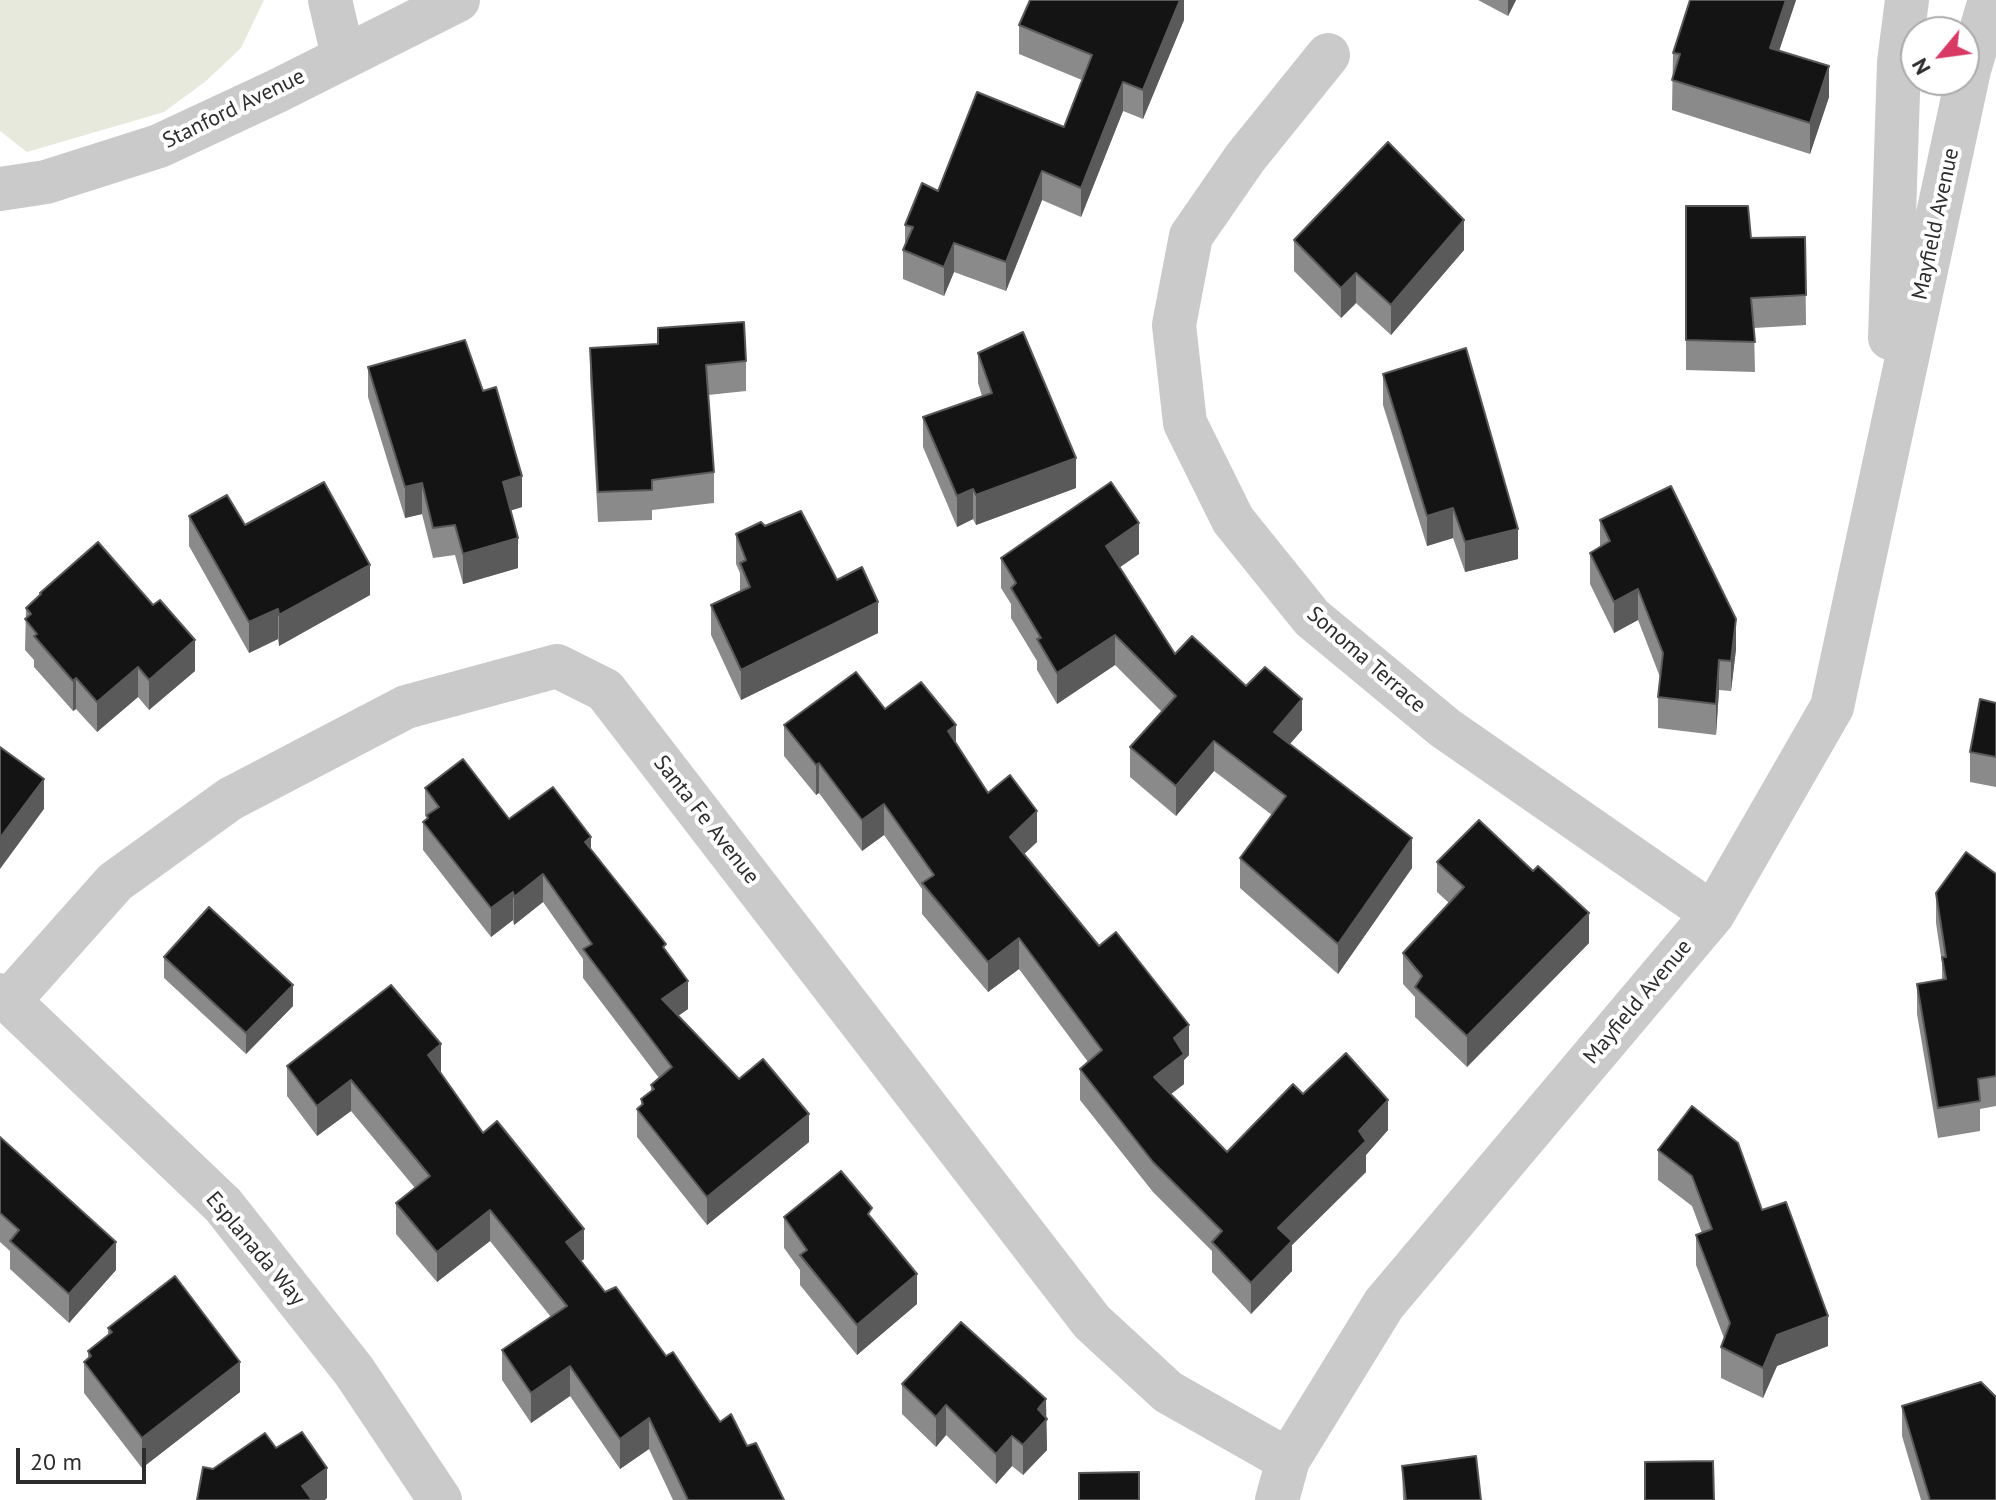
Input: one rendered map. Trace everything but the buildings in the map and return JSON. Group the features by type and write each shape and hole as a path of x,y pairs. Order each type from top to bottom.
{"street":[{"path":"330,0 343,56"},
{"name":"Stanford Avenue","path":"0,189 46,182 159,146 458,0"},
{"name":"Mayfield Avenue","path":"1887,449 1899,62 1907,0"},
{"name":"Mayfield Avenue","path":"1283,1480 1384,1304 1713,914 1832,707 1969,70 1990,0"},
{"name":"Sonoma Terrace","path":"1328,55 1245,158 1191,236 1174,325 1185,423 1233,520 1312,618 1445,728 1713,914"},
{"name":"Santa Fe Avenue","path":"5,998 115,882 230,799 406,707 557,666 605,690 1092,1322 1168,1392 1283,1480"},
{"name":"Esplanada Way","path":"5,998 223,1205 354,1371 440,1500"}],"shaded area":[{"path":"0,0 264,0 241,48 206,81 164,112 27,152 0,131"}]}
